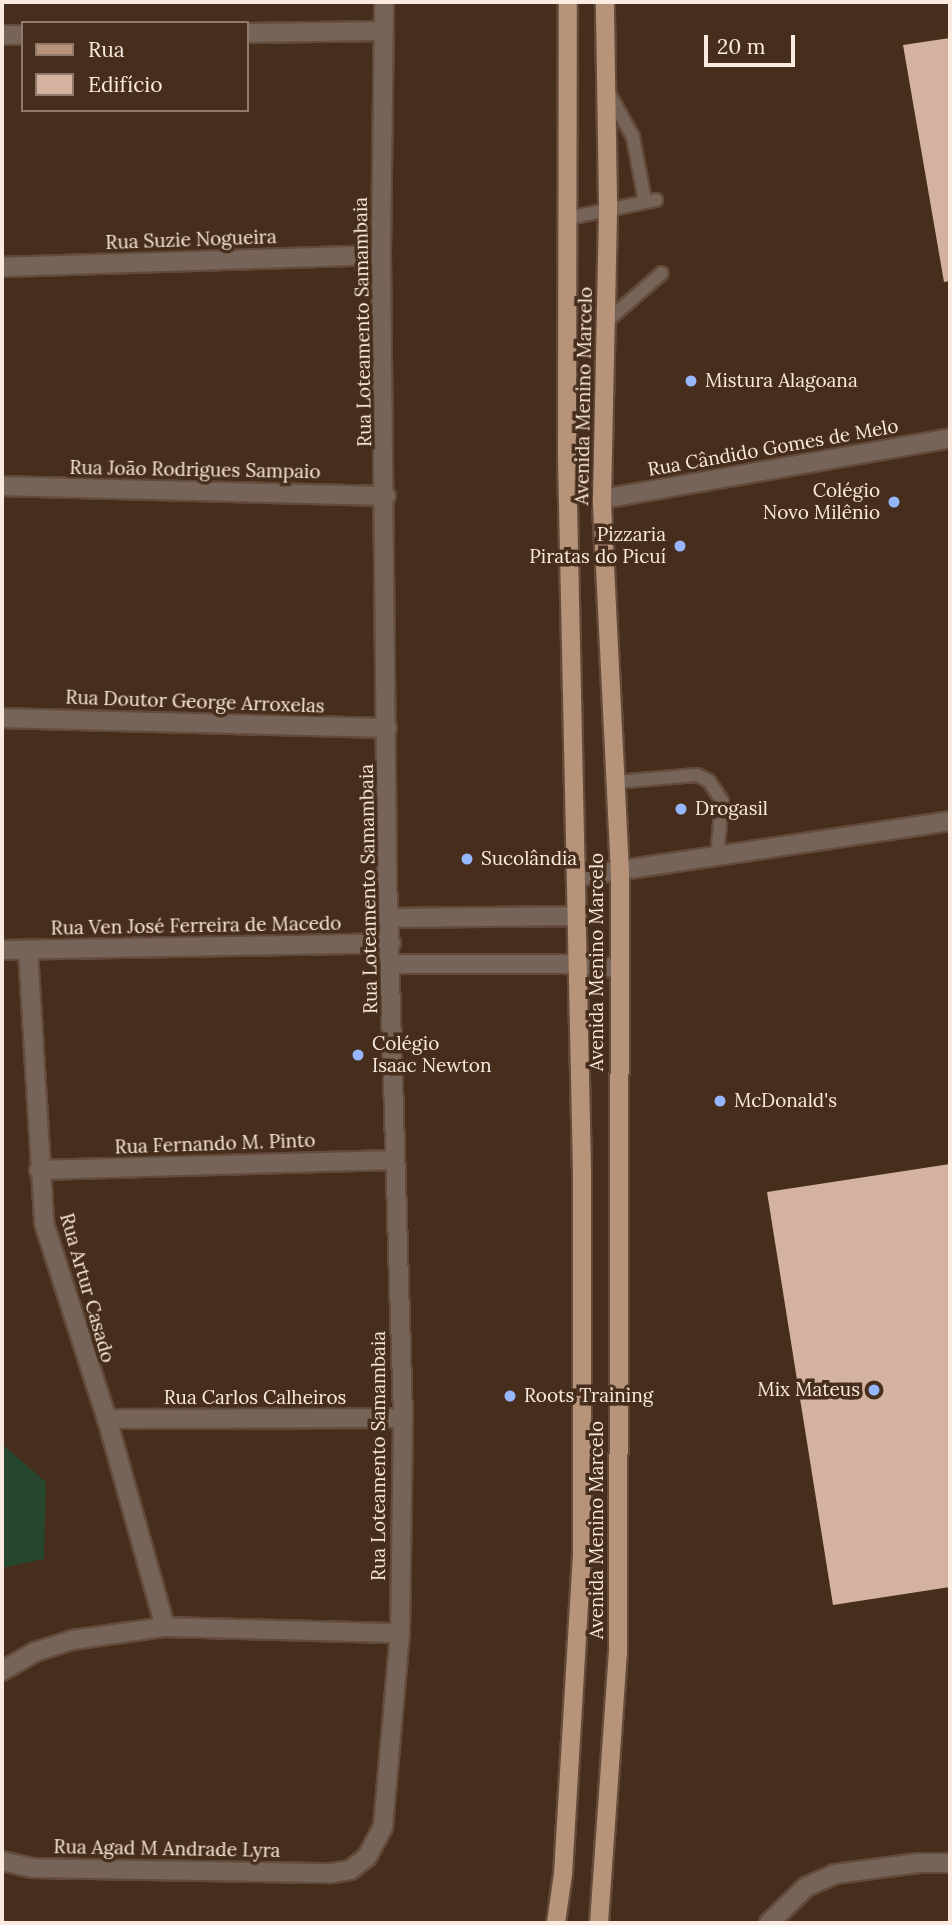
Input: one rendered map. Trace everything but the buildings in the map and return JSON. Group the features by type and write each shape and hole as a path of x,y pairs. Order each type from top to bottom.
{"main road":[{"name":"Avenida Menino Marcelo","path":"556,1923 564,1874 582,1552 576,877 568,454 568,2"},
{"name":"Avenida Menino Marcelo","path":"599,1923 618,1652 617,968 620,873 602,499 608,211 605,2"}],"street":[{"name":"Rua Loteamento Samambaia","path":"332,1873 359,1864 383,1827 400,1633 403,1418 393,1160 381,255 384,2"},
{"path":"248,33 384,31"},
{"path":"2,35 21,35"},
{"name":"Rua Suzie Nogueira","path":"2,267 381,255"},
{"name":"Rua Cândido Gomes de Melo","path":"602,499 950,438"},
{"name":"Rua João Rodrigues Sampaio","path":"2,486 386,496"},
{"name":"Rua Doutor George Arroxelas","path":"2,718 387,728"},
{"path":"576,877 620,873 950,821"},
{"path":"390,918 576,916"},
{"name":"Rua Ven José Ferreira de Macedo","path":"2,950 391,943"},
{"name":"Rua Artur Casado","path":"28,950 44,1223 57,1274 107,1419 165,1628"},
{"path":"391,964 577,964 617,968"},
{"name":"Rua Fernando M. Pinto","path":"39,1171 393,1160"},
{"name":"Rua Carlos Calheiros","path":"107,1419 403,1418"},
{"path":"2,1671 35,1652 72,1640 165,1628 400,1633"},
{"name":"Rua Agad M Andrade Lyra","path":"2,1861 32,1867 332,1873"},
{"path":"769,1923 806,1887 835,1874 918,1863 950,1863"}],"lane":[{"path":"569,218 651,200 633,138 606,88"},
{"path":"606,322 662,273"},
{"path":"616,782 697,775 709,781 722,801 717,857"}],"green space":[{"path":"2,1444 46,1482 44,1559 2,1568"}],"place":[{"name":"Mistura Alagoana","path":"691,381"},
{"name":"Colégio Novo Milênio","path":"894,502"},
{"name":"Pizzaria Piratas do Picuí","path":"680,546"},
{"name":"Drogasil","path":"681,809"},
{"name":"Sucolândia","path":"467,859"},
{"name":"Colégio Isaac Newton","path":"358,1055"},
{"name":"McDonald's","path":"720,1101"},
{"name":"Mix Mateus","path":"874,1390"},
{"name":"Roots Training","path":"510,1396"}]}
